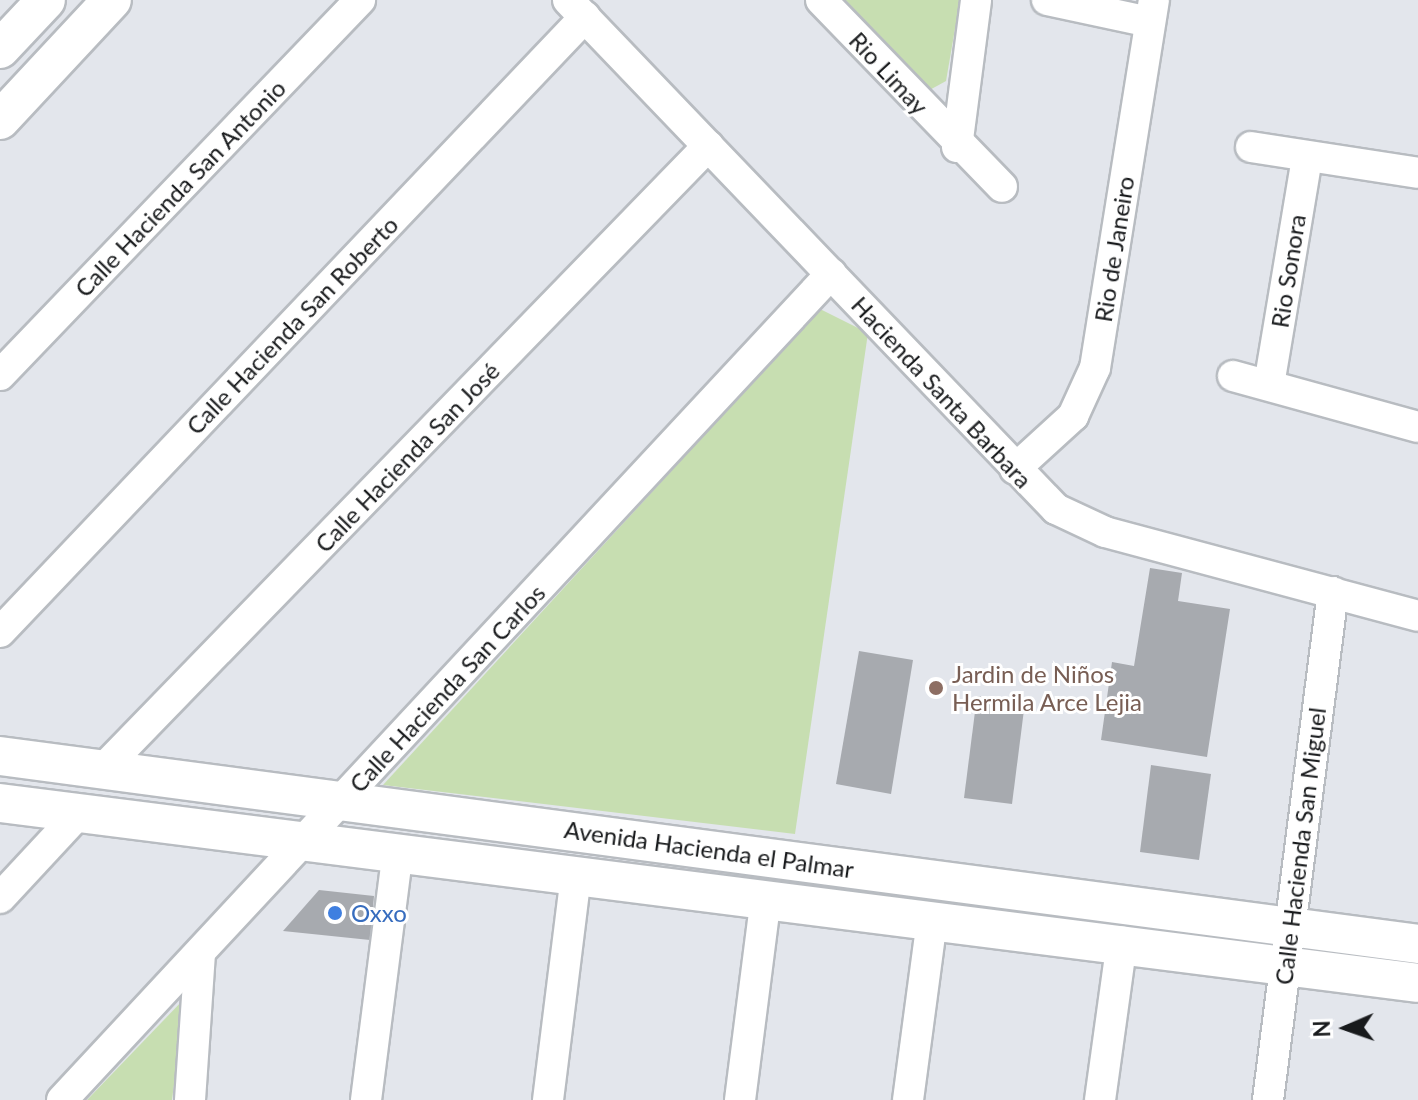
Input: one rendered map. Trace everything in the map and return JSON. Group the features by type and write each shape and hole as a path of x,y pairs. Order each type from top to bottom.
{"street":[{"path":"0,49 46,0"},
{"path":"0,120 112,0"},
{"name":"Calle Hacienda San Antonio","path":"0,375 360,0"},
{"name":"Rio Limay","path":"821,0 957,147 1002,187"},
{"name":"Rio Limay","path":"957,147 976,0"},
{"path":"1047,0 1152,11"},
{"name":"Hacienda Santa Barbara","path":"576,9 1015,469 1080,523 1418,616"},
{"name":"Calle Hacienda San Roberto","path":"0,632 576,9"},
{"name":"Rio de Janeiro","path":"1015,469 1073,416 1095,368 1152,11"},
{"name":"Calle Hacienda San José","path":"105,767 708,146"},
{"path":"1251,147 1418,173"},
{"name":"Rio Sonora","path":"1269,385 1307,157"},
{"name":"Calle Hacienda San Carlos","path":"62,1100 831,274"},
{"path":"1233,376 1418,427"},
{"name":"Calle Hacienda San Miguel","path":"1268,1100 1333,592"},
{"name":"Avenida Hacienda el Palmar","path":"0,756 344,798 1286,947 1418,983"},
{"name":"Avenida Hacienda el Palmar","path":"0,803 307,838 1122,942 1286,947 1418,944"},
{"path":"0,898 79,813"},
{"path":"366,1100 398,850"},
{"path":"548,1100 576,874"},
{"path":"740,1100 766,898"},
{"path":"908,1100 932,920"},
{"path":"1100,1100 1122,942"},
{"path":"190,1100 200,955"}],"green space":[{"path":"839,0 960,0 946,81 926,92"},
{"path":"820,309 868,333 795,834 383,785"},
{"path":"185,998 172,1100 87,1100"}],"building":[{"path":"1150,568 1182,573 1178,601 1230,609 1207,757 1101,740 1112,662 1134,666"},
{"path":"859,651 913,660 891,794 836,784"},
{"path":"977,696 1025,702 1012,804 964,798"},
{"path":"1151,765 1211,774 1199,860 1140,852"},
{"name":"Oxxo","path":"319,890 374,896 370,940 283,931"}],"place":[{"name":"Jardin de Niños Hermila Arce Lejia","path":"936,688"},
{"name":"Oxxo","path":"335,913"}]}
